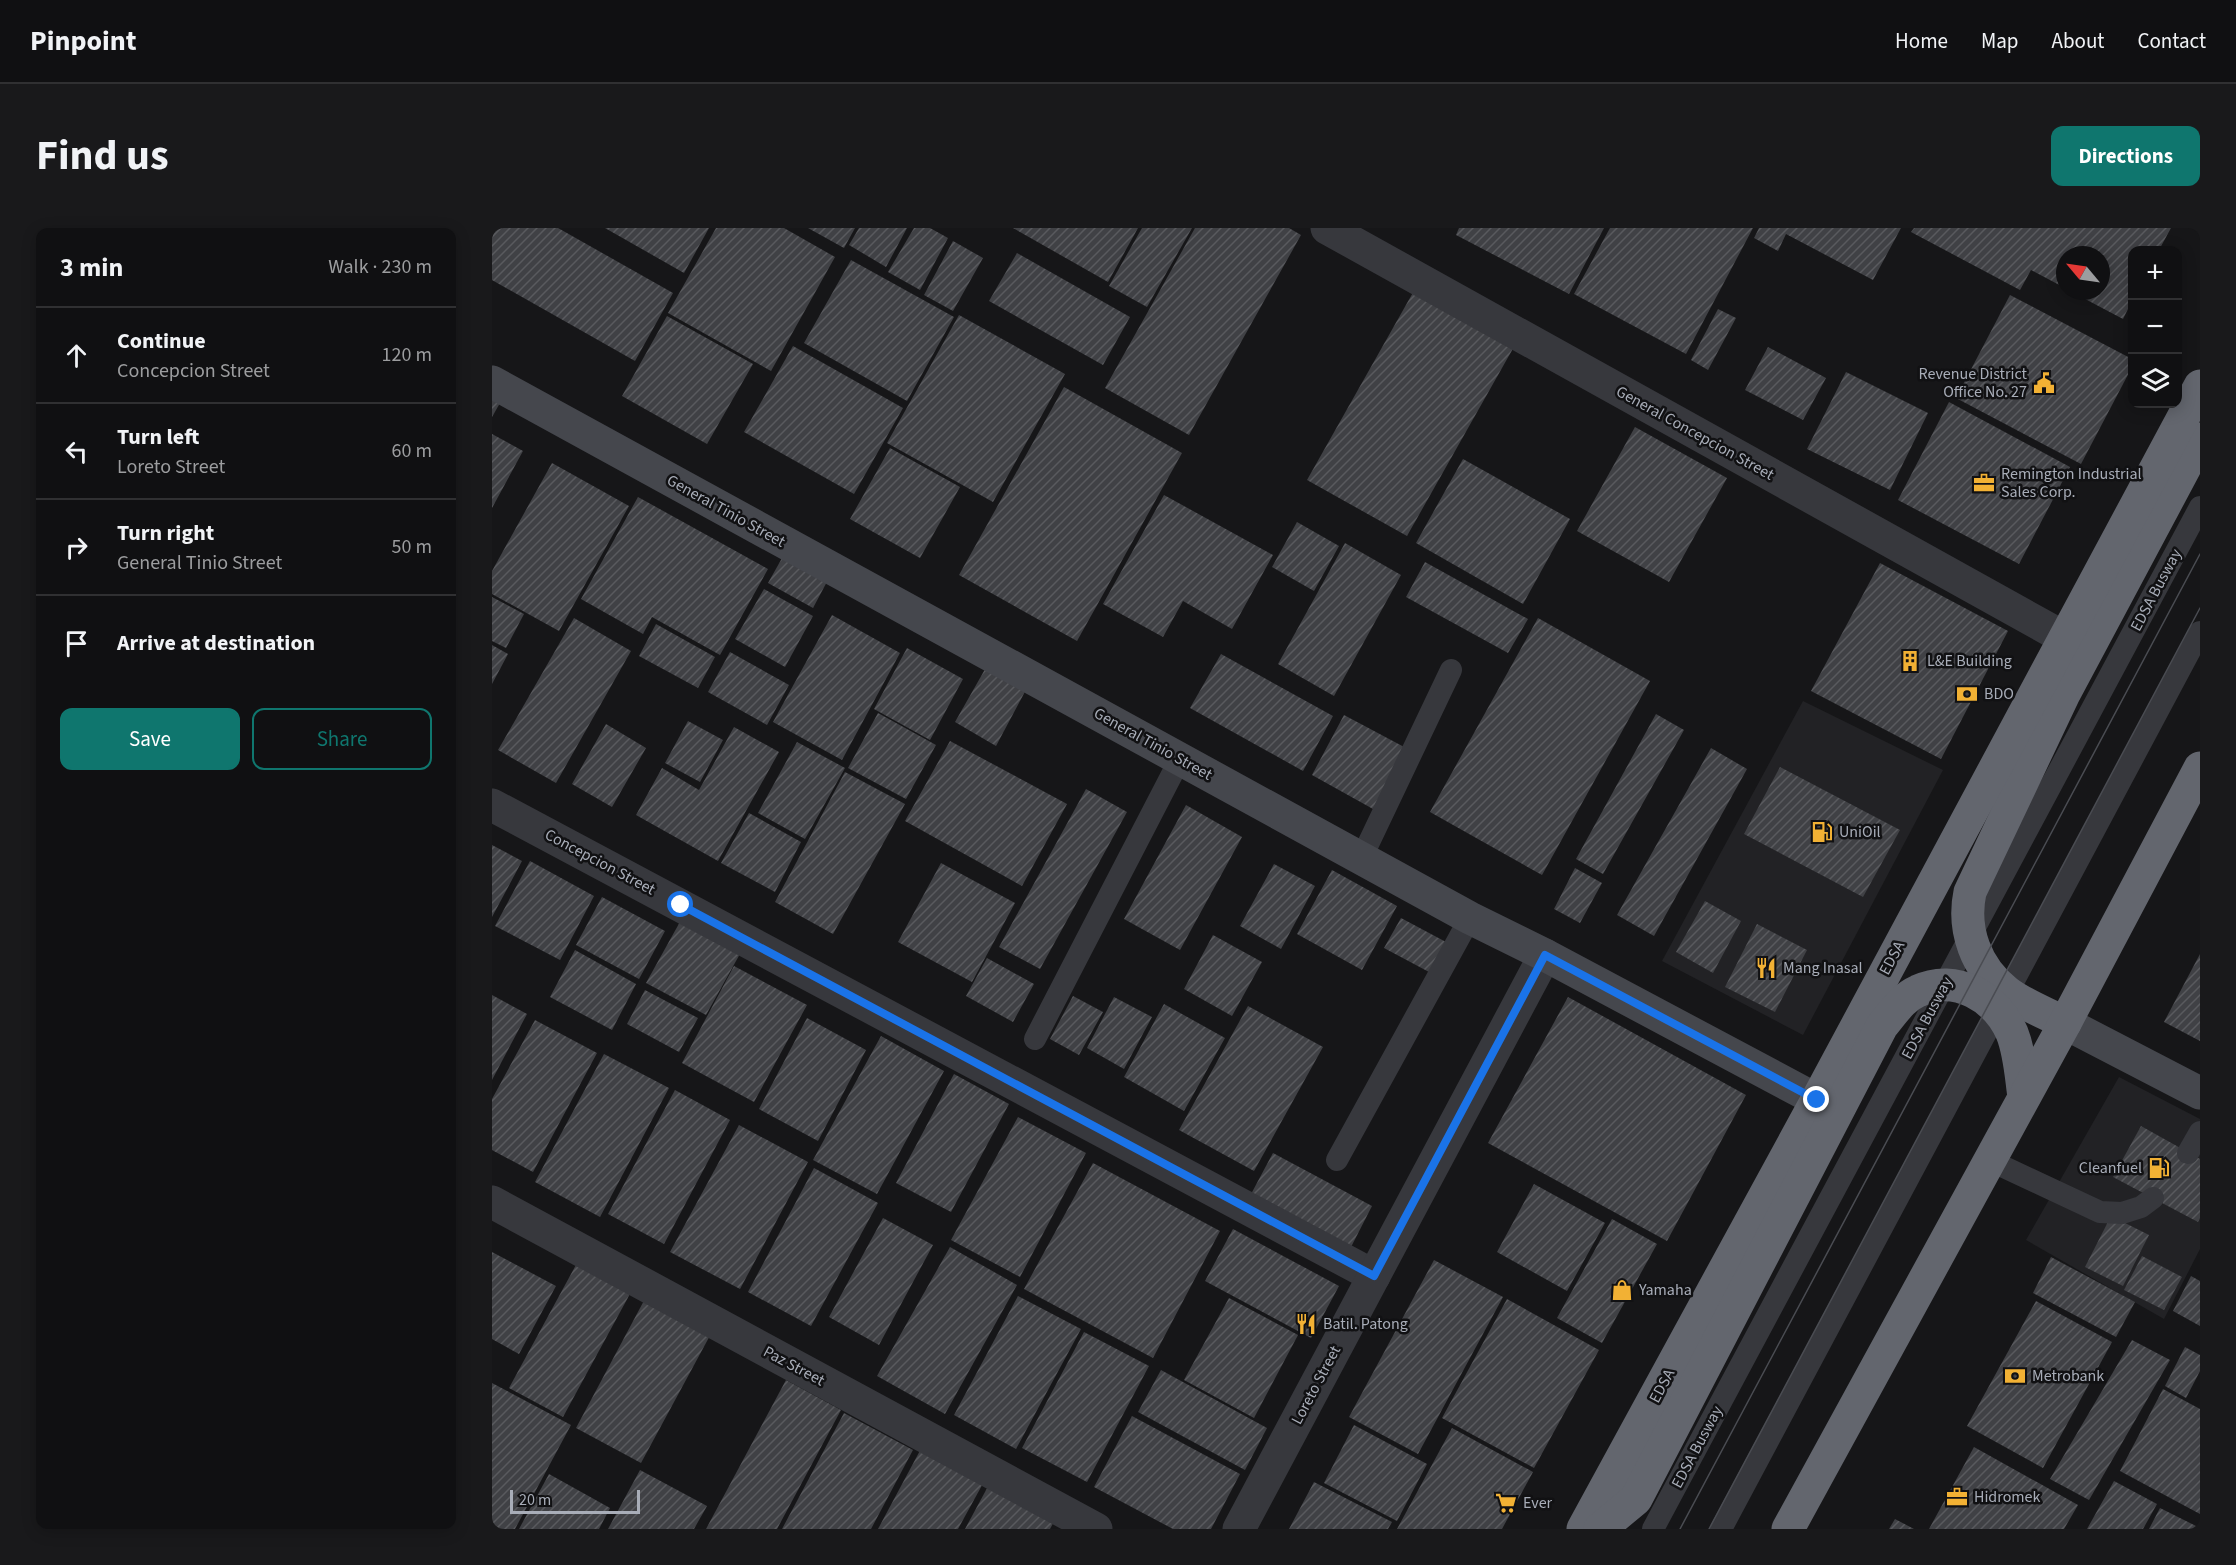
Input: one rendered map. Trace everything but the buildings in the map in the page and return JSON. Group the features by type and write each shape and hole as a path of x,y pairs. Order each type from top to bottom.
{"highway":[{"name":"EDSA","path":"1583,1529 1817,1100 2063,637 2200,386"},
{"path":"2024,1096 2014,1040 2003,1001 1974,949 1967,917 1968,901 1978,872 2064,694 2200,439"},
{"path":"1788,1529 2065,1023 2200,768"},
{"path":"1600,1529 1636,1499 1882,1026 1902,1002 1918,991 1945,984 2065,1023"}],"street":[{"name":"General Concepcion Street","path":"1327,228 2063,637"},
{"name":"General Tinio Street","path":"492,382 1361,859 1817,1100"},
{"name":"Concepcion Street","path":"492,805 1374,1276"},
{"name":"Loreto Street","path":"1239,1529 1545,955"},
{"path":"2065,1023 2200,1093"},
{"name":"Paz Street","path":"492,1202 1096,1529"}],"lane":[{"name":"EDSA Busway","path":"1653,1529 2200,507"},
{"path":"1721,1529 2200,632"},
{"path":"1361,859 1451,670"},
{"path":"1035,1039 1180,759"},
{"path":"1337,1160 1470,918"},
{"path":"2188,1153 2200,1132"},
{"path":"1989,1160 2100,1212 2122,1213 2141,1208 2153,1198"}],"shaded area":[{"path":"1803,701 1943,770 1803,1035 1662,961"},
{"path":"2119,1077 2200,1119 2200,1249 2164,1319 2026,1240"}],"tram line":[{"path":"1680,1529 2200,554"},
{"path":"1709,1529 2200,608"}],"place":[{"name":"Revenue District Office No. 27","path":"2044,383"},
{"name":"Remington Industrial Sales Corp.","path":"1984,483"},
{"name":"L&E Building","path":"1910,661"},
{"name":"BDO","path":"1967,694"},
{"name":"UniOil","path":"1822,832"},
{"name":"Mang Inasal","path":"1766,968"},
{"name":"Cleanfuel","path":"2159,1168"},
{"name":"Yamaha","path":"1622,1290"},
{"name":"Batil. Patong","path":"1306,1324"},
{"name":"Metrobank","path":"2015,1376"},
{"name":"Hidromek","path":"1957,1497"},
{"name":"Ever","path":"1506,1503"}],"route":[{"path":"681,905 1374,1276 1545,955 1817,1100"}]}
